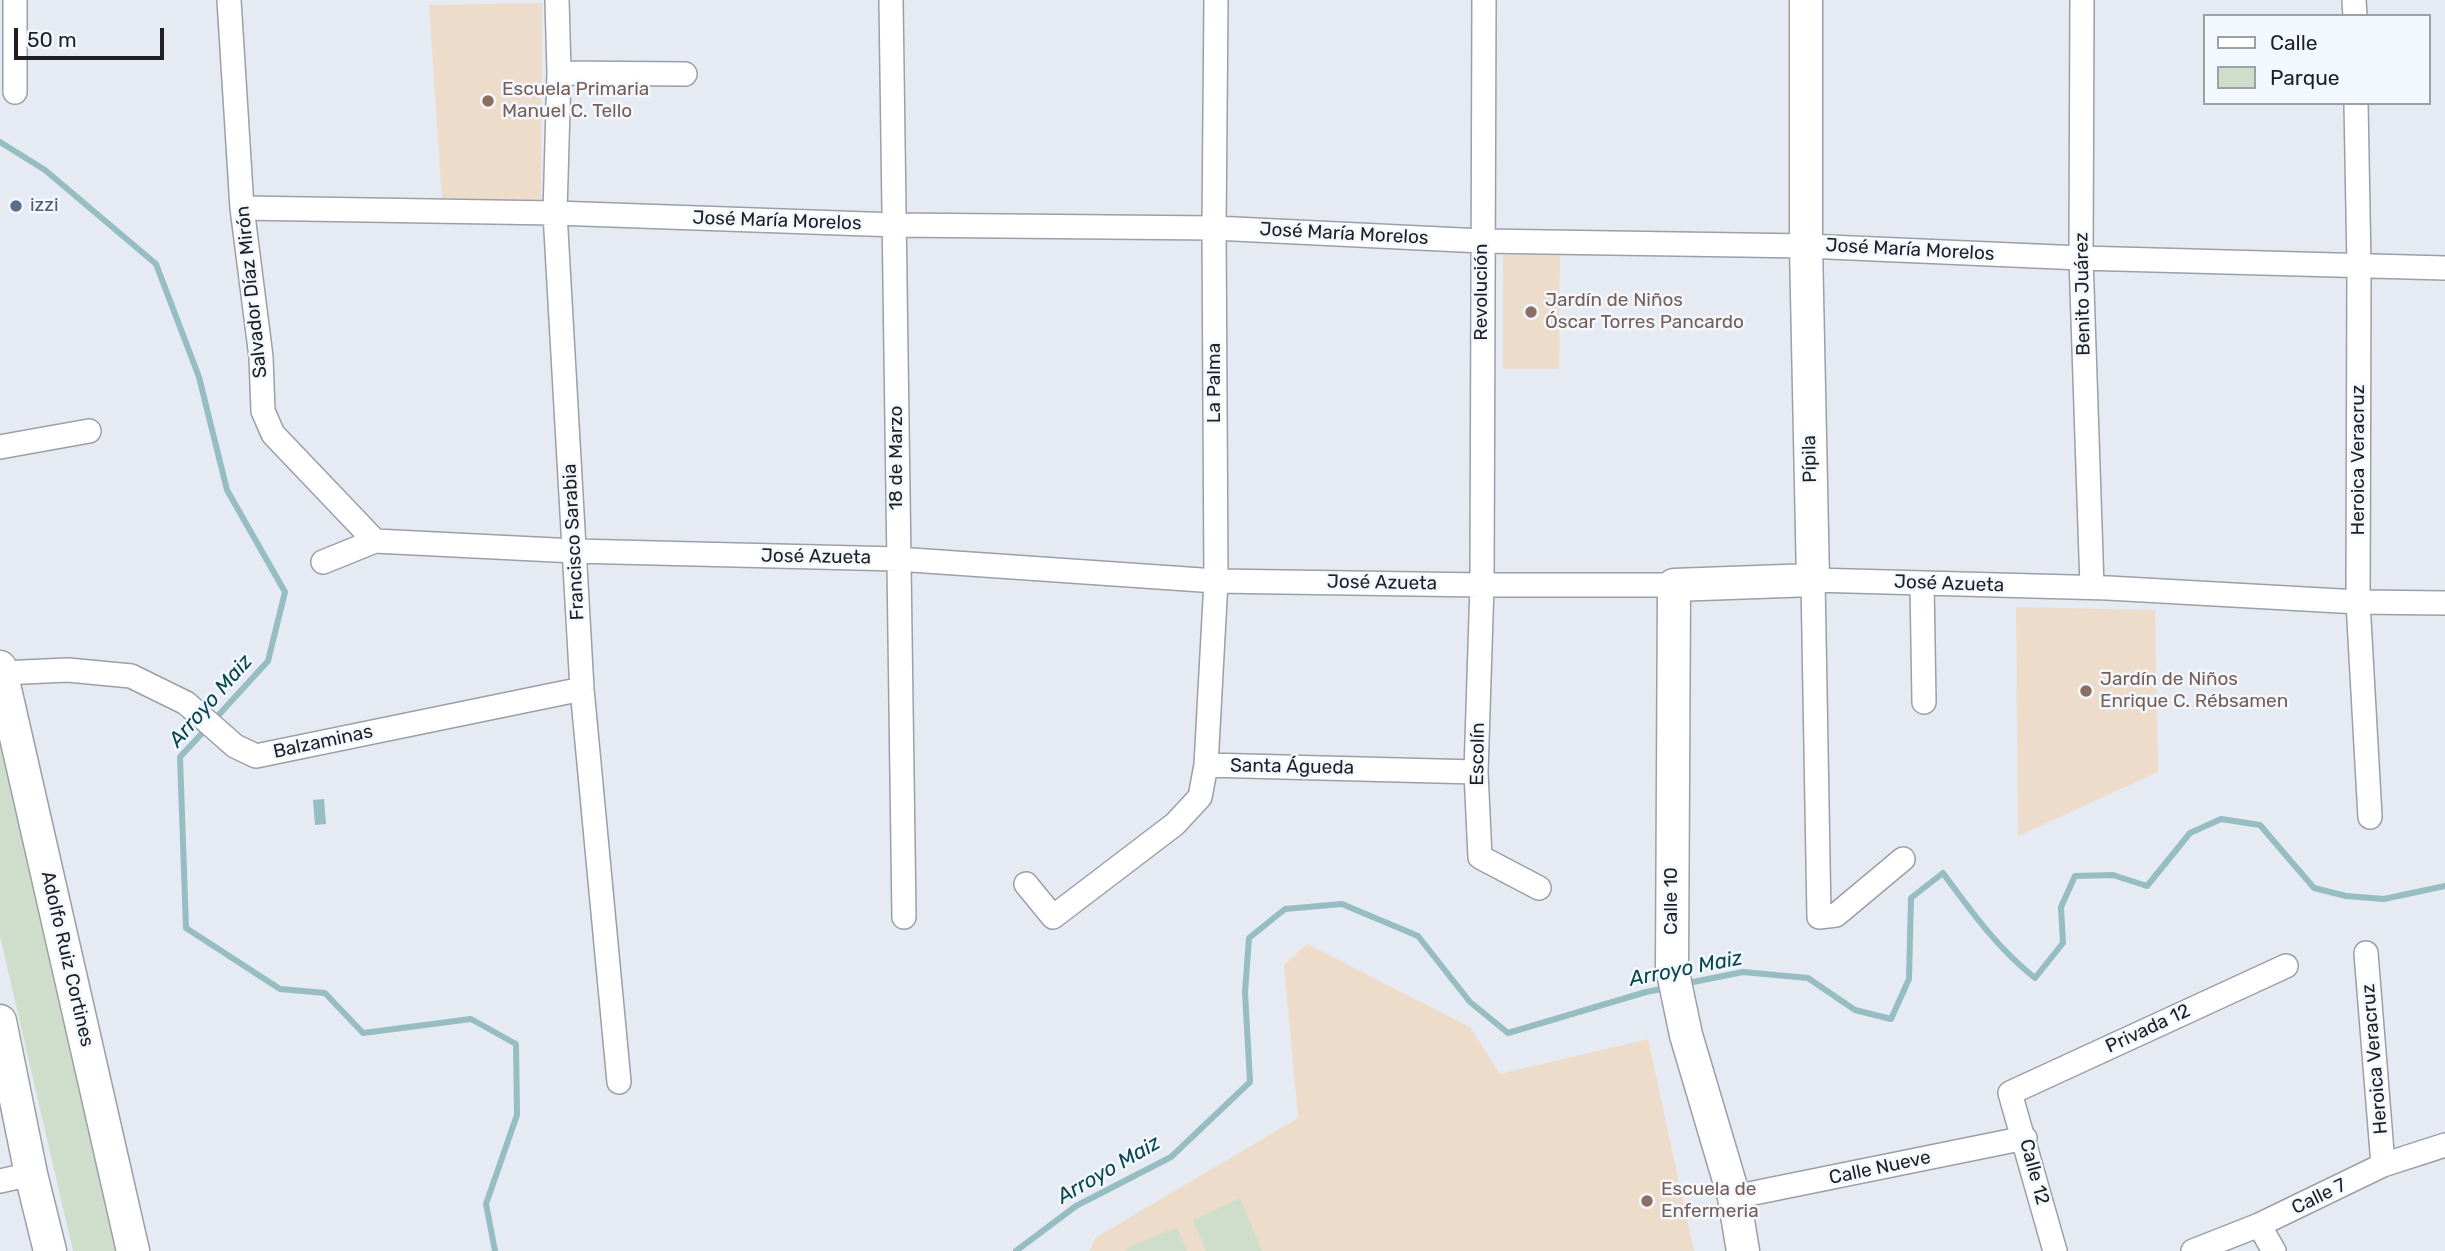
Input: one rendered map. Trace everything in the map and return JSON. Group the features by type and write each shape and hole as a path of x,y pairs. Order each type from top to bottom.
{"main road":[{"name":"Pípila","path":"1806,0 1805,246 1813,580"},
{"name":"José Azueta","path":"1674,585 1813,580"},
{"name":"Calle 10","path":"1674,585 1672,968 1686,1035 1734,1197 1743,1251"},
{"name":"Adolfo Ruiz Cortines","path":"2,687 133,1251"},
{"path":"0,1021 31,1174 50,1251"}],"street":[{"path":"15,0 15,92"},
{"name":"Salvador Díaz Mirón","path":"229,0 242,208 261,357 263,411 274,435 375,541"},
{"name":"Francisco Sarabia","path":"557,0 559,73 555,214 582,689 620,1082"},
{"name":"18 de Marzo","path":"891,0 904,917"},
{"name":"La Palma","path":"1206,765 1216,581 1216,0"},
{"name":"Revolución","path":"1482,585 1484,0"},
{"name":"Benito Juárez","path":"2081,0 2081,258 2092,587"},
{"path":"559,73 685,74"},
{"name":"Heroica Veracruz","path":"2356,105 2359,266 2358,602 2370,817"},
{"name":"José María Morelos","path":"242,208 555,214 896,225 1214,228 1482,240 1805,246 2081,258 2445,268"},
{"path":"0,447 89,431"},
{"name":"José Azueta","path":"323,562 375,541 575,551 897,559 1216,581 1674,585"},
{"name":"José Azueta","path":"1813,580 2092,587 2358,602 2445,603"},
{"name":"Pípila","path":"1813,580 1819,917 1836,915 1903,859"},
{"path":"1922,583 1924,702"},
{"name":"Escolín","path":"1482,585 1476,772 1480,857 1539,888"},
{"name":"Balzaminas","path":"2,687 68,670 131,676 186,704 235,746 256,756 582,689"},
{"name":"Santa Águeda","path":"1026,884 1053,917 1175,824 1200,797 1206,765 1476,772"},
{"name":"Heroica Veracruz","path":"2366,953 2383,1165"},
{"name":"Privada 12","path":"2010,1093 2287,966"},
{"name":"Calle 12","path":"2010,1093 2025,1138 2055,1251"},
{"name":"Calle Nueve","path":"1734,1197 2025,1138"},
{"name":"Calle 7","path":"2193,1251 2259,1225 2383,1165 2445,1145"},
{"path":"0,1181 31,1174"},
{"path":"2259,1225 2274,1251"}],"shaded area":[{"name":"Escuela Primaria Manuel C. Tello","path":"542,3 541,200 442,198 429,5"},
{"name":"Jardín de Niños Óscar Torres Pancardo","path":"1503,255 1560,255 1559,369 1503,369"},
{"name":"Jardín de Niños Enrique C. Rébsamen","path":"2016,607 2155,610 2158,772 2018,836"},
{"path":"1307,944 1470,1027 1500,1074 1648,1039 1694,1251 1090,1251 1095,1238 1298,1118 1284,965"}],"green space":[{"path":"0,744 6,749 123,1251 73,1251 0,936"},
{"path":"1240,1198 1262,1251 1206,1251 1193,1220"},
{"path":"1177,1227 1187,1251 1127,1251 1126,1248"}],"water":[{"path":"324,799 326,824 315,825 313,800"}],"waterway":[{"name":"Arroyo Maiz","path":"0,142 45,170 156,264 199,377 227,490 285,592 268,661 214,720"},
{"name":"Arroyo Maiz","path":"207,728 180,757 186,928 280,989 325,993 363,1033 471,1019 516,1044 517,1115 486,1204 495,1251"},
{"name":"Arroyo Maiz","path":"1683,984 1743,972 1808,978 1855,1010 1891,1019 1909,979 1911,898 1943,873 1997,942 2035,978 2063,943 2061,907 2075,876 2113,875 2147,886 2190,833 2221,819 2260,825 2314,888 2346,896 2384,899 2445,886"},
{"name":"Arroyo Maiz","path":"1016,1251 1076,1206 1171,1157 1250,1082 1245,992 1249,938 1285,909 1342,904 1418,936 1470,1002 1508,1033 1666,988"}],"place":[{"name":"Escuela Primaria Manuel C. Tello","path":"488,101"},
{"name":"izzi","path":"16,206"},
{"name":"Jardín de Niños Óscar Torres Pancardo","path":"1531,312"},
{"name":"Jardín de Niños Enrique C. Rébsamen","path":"2086,691"},
{"name":"Escuela de Enfermeria","path":"1647,1201"}]}
